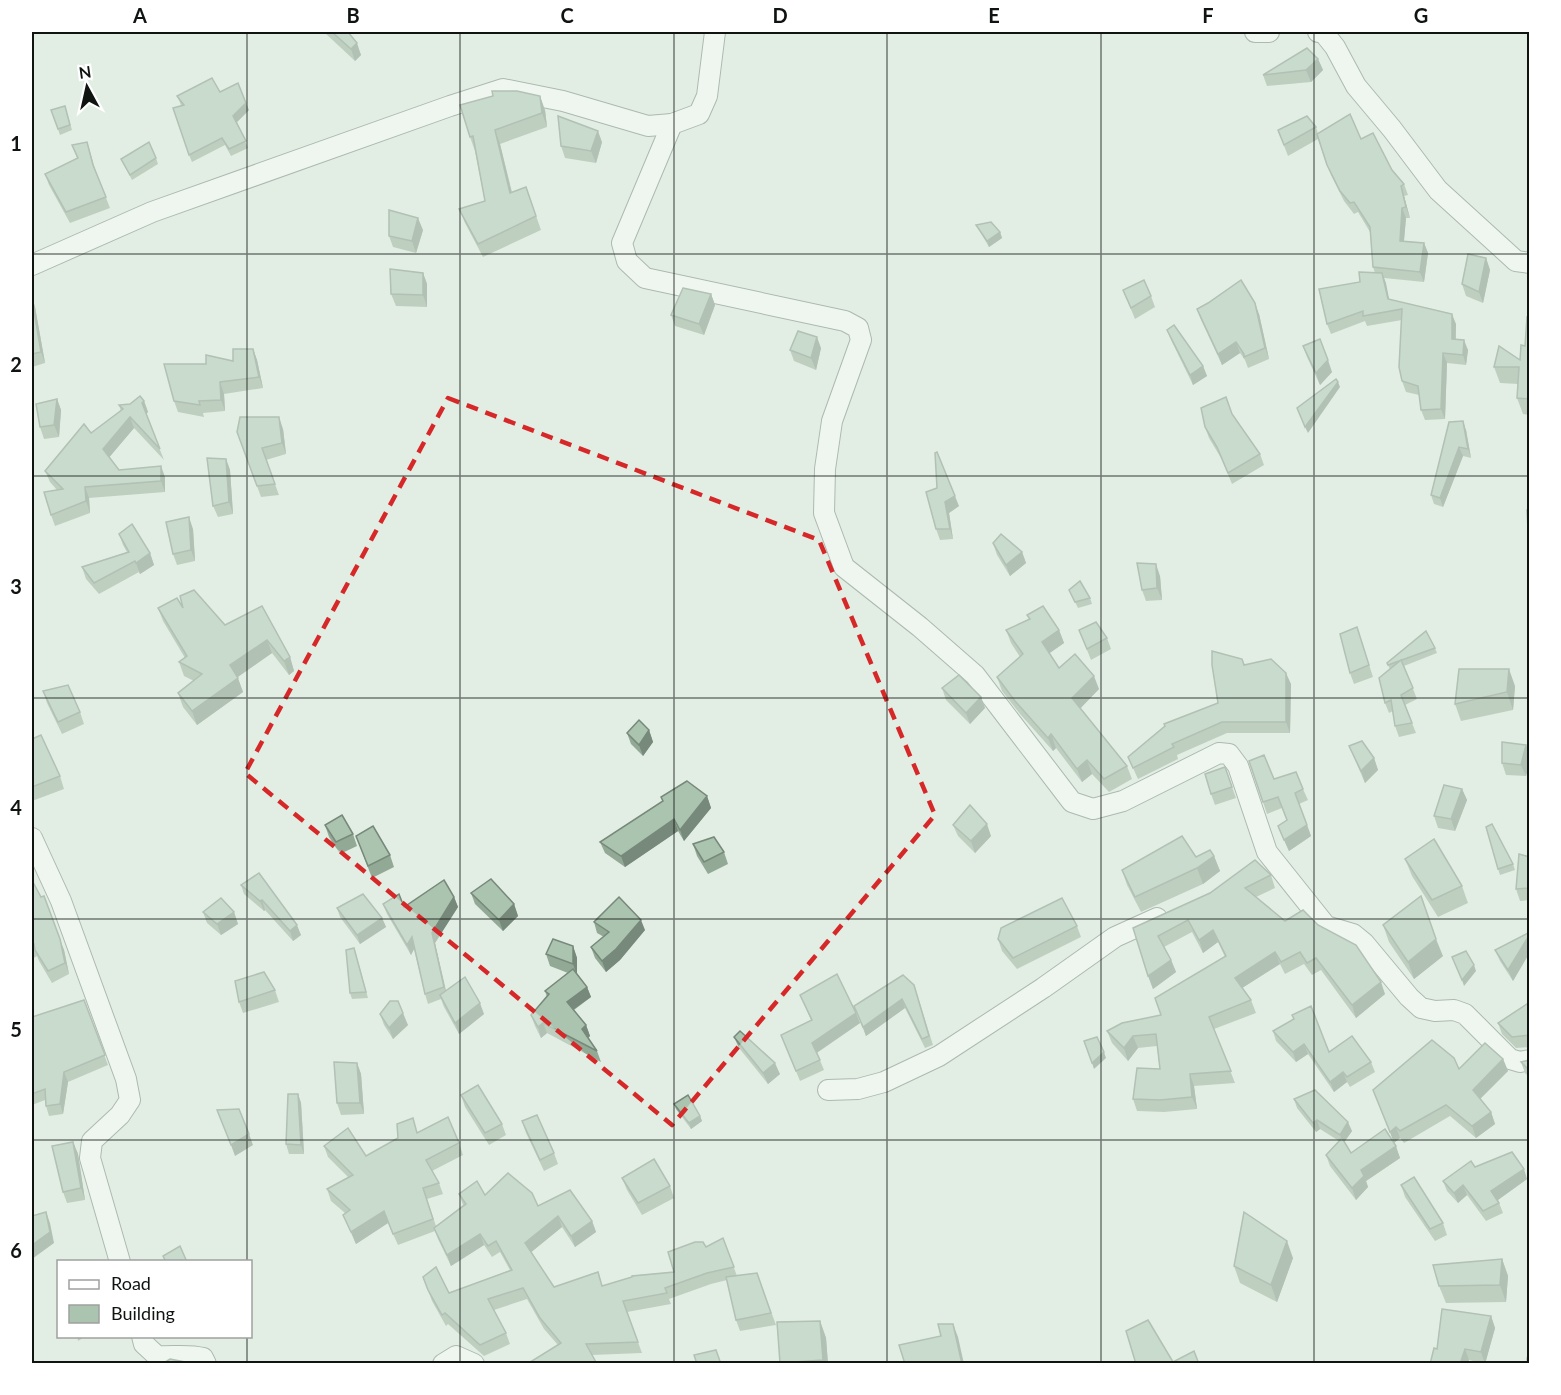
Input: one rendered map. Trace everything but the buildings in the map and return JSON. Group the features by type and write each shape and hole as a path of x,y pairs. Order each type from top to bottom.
{"street":[{"path":"32,265 152,212 503,89 563,101 648,126 672,124 699,114 707,96 715,32"},
{"path":"1256,32 1269,32"},
{"path":"1318,32 1323,32 1335,47 1356,86 1438,190 1516,261 1530,263"},
{"path":"672,124 622,243 627,261 645,278 845,321 858,328 861,340 832,421 825,469 824,513 844,567 920,627 975,675 1072,802 1093,809 1123,801 1219,753 1229,754 1238,766 1267,852 1326,926 1353,934 1364,943 1421,1008 1435,1011 1454,1010 1465,1014 1510,1059 1520,1062 1530,1060"},
{"path":"32,838 61,901 126,1079 130,1100 120,1116 92,1141 90,1158 119,1260"},
{"path":"1247,866 1267,852"},
{"path":"828,1090 858,1089 884,1082 939,1056 1043,988 1115,937 1172,910"},
{"path":"142,1338 144,1344 157,1356 175,1358 192,1355 203,1358 206,1364"},
{"path":"442,1364 456,1356 474,1364"}],"highlighted area":[{"path":"448,398 819,540 935,815 672,1125 245,773"}]}
